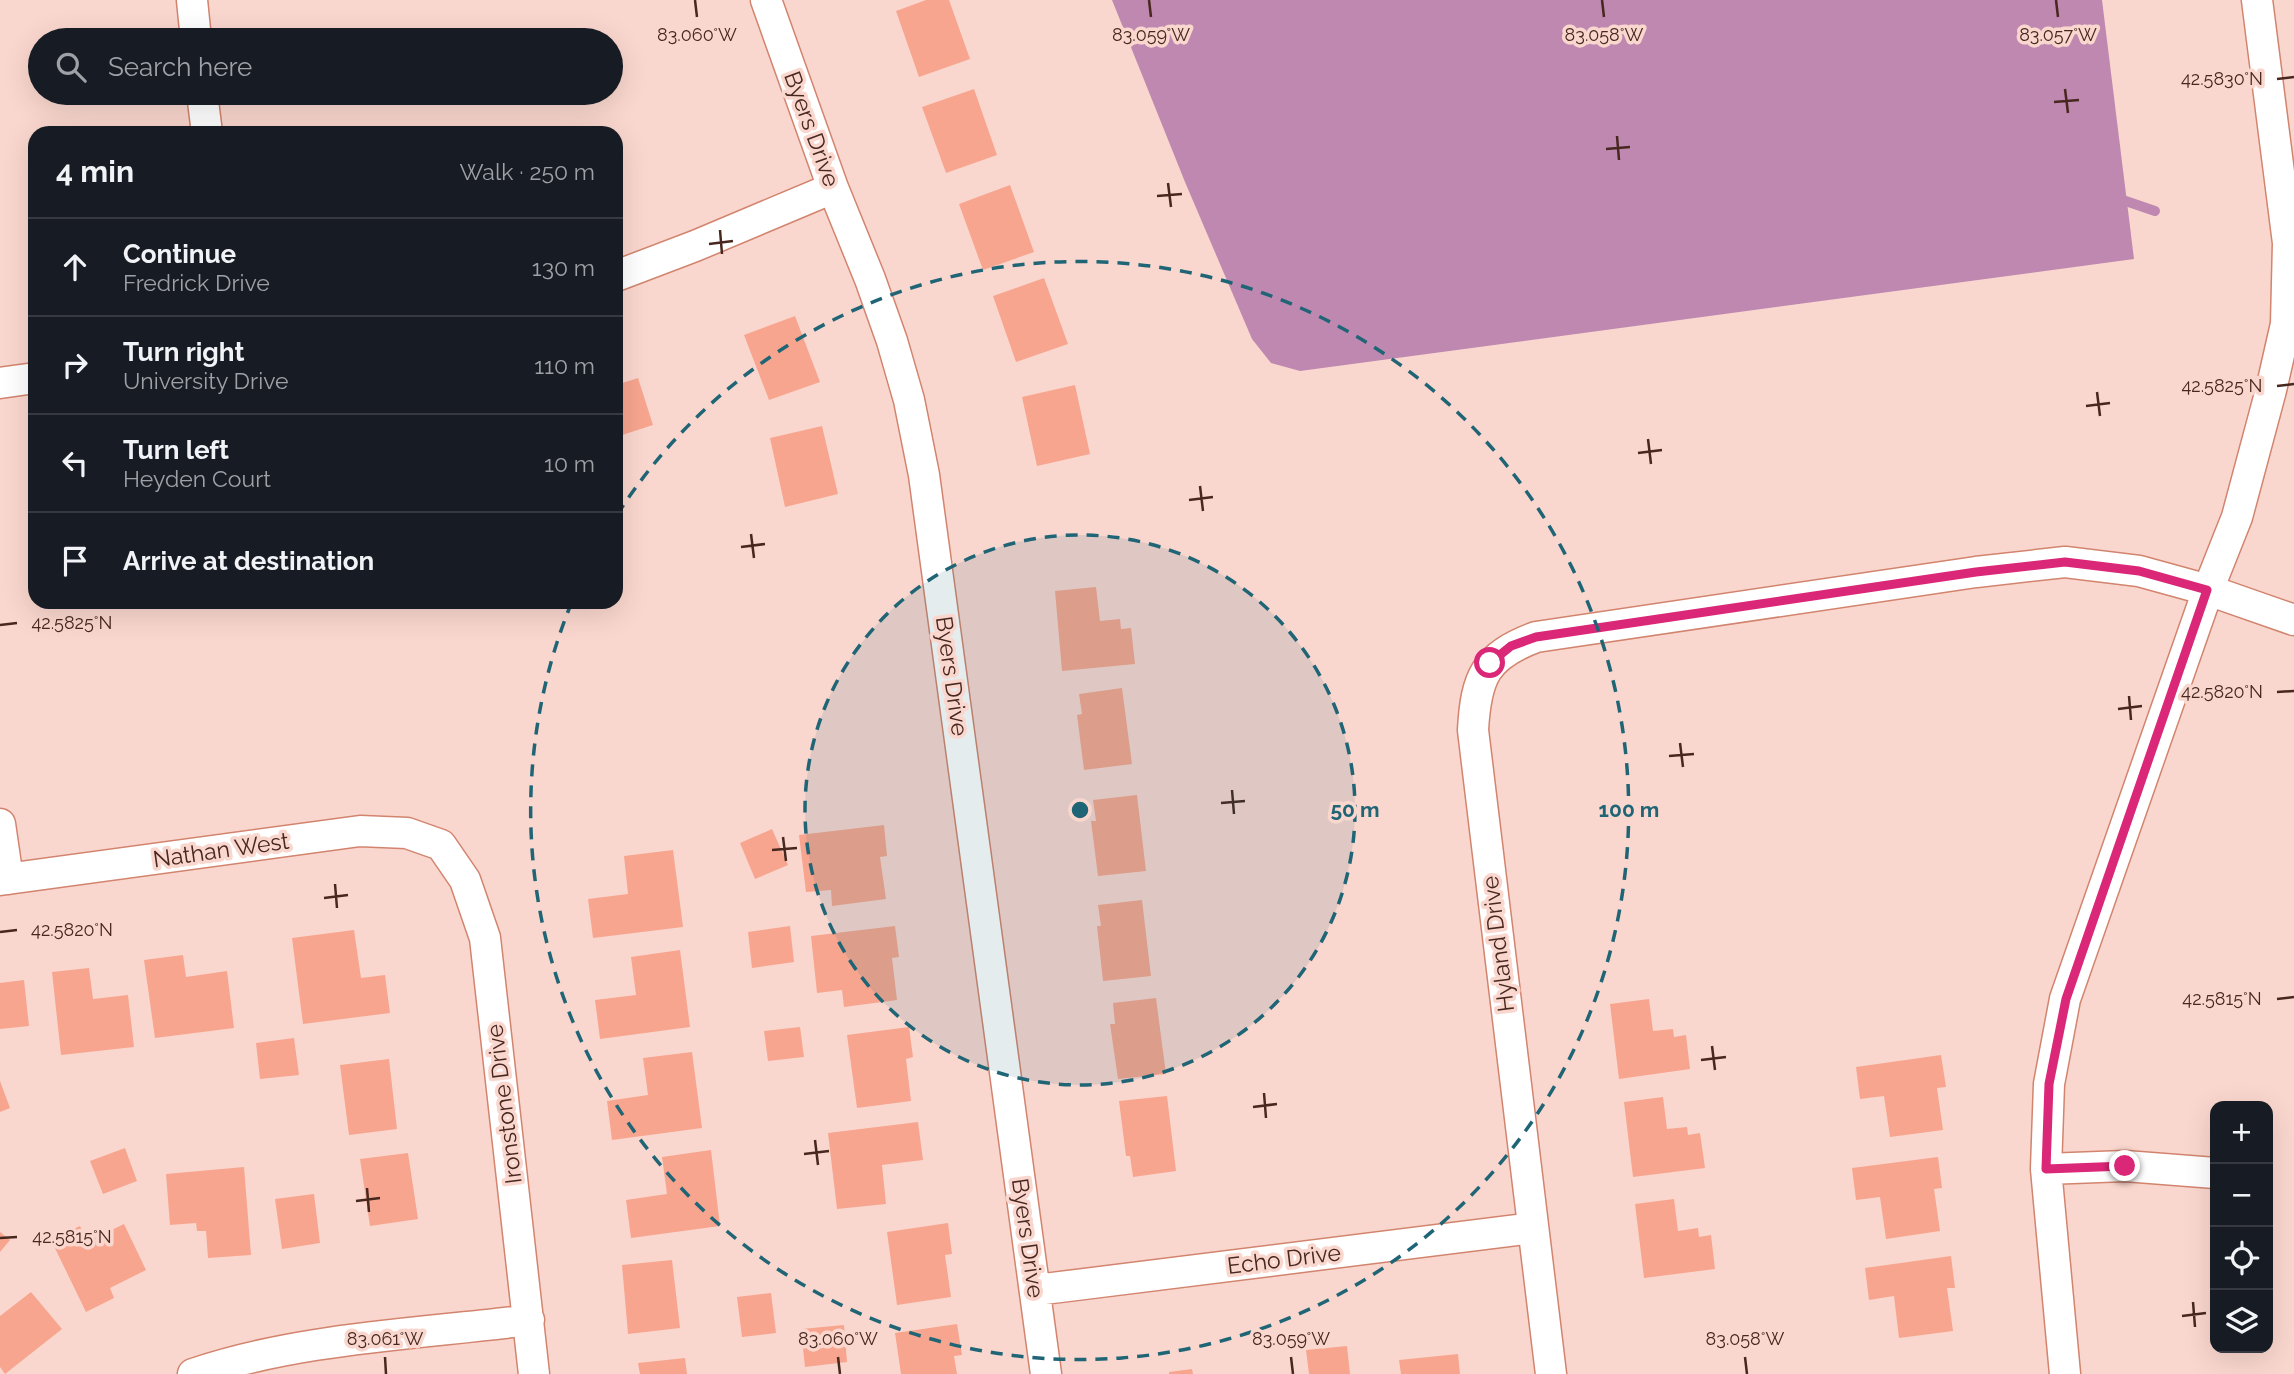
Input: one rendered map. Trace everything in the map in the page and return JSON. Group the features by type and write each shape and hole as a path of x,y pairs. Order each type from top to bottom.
{"street":[{"path":"192,0 195,28"},
{"name":"Byers Drive","path":"766,0 892,341 909,400 925,475 1046,1374"},
{"path":"2065,1374 2046,1169 2049,1084 2066,999 2207,590 2237,517 2286,324 2288,243 2257,0"},
{"path":"204,105 206,126"},
{"path":"623,273 833,187"},
{"path":"0,383 28,379"},
{"name":"Hyland Drive","path":"1551,1374 1473,730 1475,697 1490,663 1511,646 1536,637 1976,572 2065,562 2139,571 2207,590"},
{"path":"2207,590 2294,620"},
{"path":"0,824 4,880"},
{"name":"Nathan West","path":"4,880 360,831 407,833 441,845"},
{"name":"Ironstone Drive","path":"441,845 465,880 485,938 534,1374"},
{"path":"2046,1169 2125,1166 2210,1173"},
{"name":"Echo Drive","path":"1035,1290 1533,1228"},
{"path":"193,1374 223,1364 300,1347 529,1320"}],"shaded area":[{"path":"1112,0 2102,0 2134,259 1300,371 1271,363 1252,339"}],"building":[{"path":"926,0 949,0 970,59 919,77 896,11"},
{"path":"974,89 997,155 946,173 922,107"},
{"path":"1010,185 1034,252 983,270 959,204"},
{"path":"1044,278 1068,344 1016,362 993,296"},
{"path":"795,316 820,382 769,400 744,335"},
{"path":"638,378 653,425 623,435 623,383"},
{"path":"1075,385 1090,454 1037,466 1022,397"},
{"path":"822,426 838,494 785,507 770,438"},
{"path":"1096,587 1100,621 1120,619 1121,629 1131,628 1135,664 1062,671 1055,591"},
{"path":"1122,688 1132,764 1084,770 1077,715 1082,714 1079,694"},
{"path":"1137,795 1146,871 1098,876 1091,821 1096,821 1093,800"},
{"path":"884,825 887,856 880,857 886,899 832,906 831,890 806,892 799,835"},
{"path":"772,829 788,865 755,879 740,843"},
{"path":"673,850 683,927 593,938 588,899 628,894 624,856"},
{"path":"1142,900 1151,976 1103,981 1097,926 1101,926 1098,905"},
{"path":"790,926 794,962 752,968 748,932"},
{"path":"895,926 899,957 892,958 897,1000 844,1007 842,990 817,993 811,936"},
{"path":"354,930 361,978 385,975 390,1013 303,1024 292,938"},
{"path":"680,950 690,1027 600,1039 595,1000 636,995 631,957"},
{"path":"183,955 186,977 227,971 234,1028 155,1038 144,960"},
{"path":"89,968 93,999 128,995 134,1047 61,1055 52,972"},
{"path":"24,980 29,1026 0,1029 0,983"},
{"path":"1156,998 1166,1074 1118,1079 1110,1024 1115,1024 1113,1003"},
{"path":"1649,999 1653,1031 1673,1029 1674,1037 1686,1035 1690,1069 1619,1079 1610,1004"},
{"path":"800,1027 804,1057 768,1061 764,1031"},
{"path":"909,1027 913,1057 906,1059 911,1101 857,1108 847,1035"},
{"path":"294,1038 299,1075 260,1079 256,1043"},
{"path":"692,1052 702,1128 612,1140 607,1101 648,1095 643,1058"},
{"path":"1941,1055 1946,1087 1937,1088 1943,1130 1890,1137 1884,1096 1860,1099 1856,1067"},
{"path":"389,1059 397,1129 349,1135 340,1065"},
{"path":"0,1081 10,1108 0,1112"},
{"path":"1167,1096 1176,1171 1133,1177 1130,1156 1126,1156 1119,1101"},
{"path":"1663,1097 1667,1129 1687,1127 1688,1135 1700,1133 1705,1168 1633,1177 1624,1102"},
{"path":"918,1122 923,1160 882,1165 886,1204 837,1209 828,1133"},
{"path":"125,1148 137,1181 103,1194 90,1161"},
{"path":"711,1150 720,1226 631,1238 626,1200 667,1194 662,1157"},
{"path":"408,1153 418,1219 370,1226 360,1159"},
{"path":"1938,1157 1942,1188 1934,1189 1940,1231 1886,1239 1880,1197 1856,1200 1852,1168"},
{"path":"244,1167 251,1255 208,1258 206,1231 197,1231 196,1223 170,1225 166,1174"},
{"path":"314,1194 320,1243 282,1249 275,1199"},
{"path":"1674,1199 1678,1231 1698,1228 1699,1237 1711,1235 1715,1269 1644,1278 1635,1204"},
{"path":"948,1223 952,1254 945,1255 951,1297 897,1305 887,1232"},
{"path":"124,1224 146,1270 110,1288 114,1298 86,1312 51,1240 80,1226 87,1242"},
{"path":"0,1232 10,1240 0,1252"},
{"path":"1951,1256 1955,1288 1947,1288 1953,1331 1899,1338 1894,1296 1869,1300 1865,1268"},
{"path":"672,1260 680,1328 628,1334 622,1265"},
{"path":"31,1292 62,1329 5,1374 0,1367 0,1316"},
{"path":"771,1293 776,1333 742,1337 737,1297"},
{"path":"957,1324 962,1355 954,1356 957,1374 901,1374 895,1333"},
{"path":"844,1325 847,1362 805,1367 801,1329"},
{"path":"1347,1346 1350,1374 1309,1374 1306,1350"},
{"path":"1458,1354 1460,1374 1401,1374 1399,1360"},
{"path":"685,1358 687,1374 640,1374 638,1363"},
{"path":"1192,1369 1193,1374 1169,1374 1169,1372"}],"waterway":[{"path":"2114,197 2155,211"}],"route":[{"path":"1490,663 1511,646 1536,637 1976,572 2065,562 2139,571 2207,590 2066,999 2049,1084 2046,1169 2125,1166"}]}
